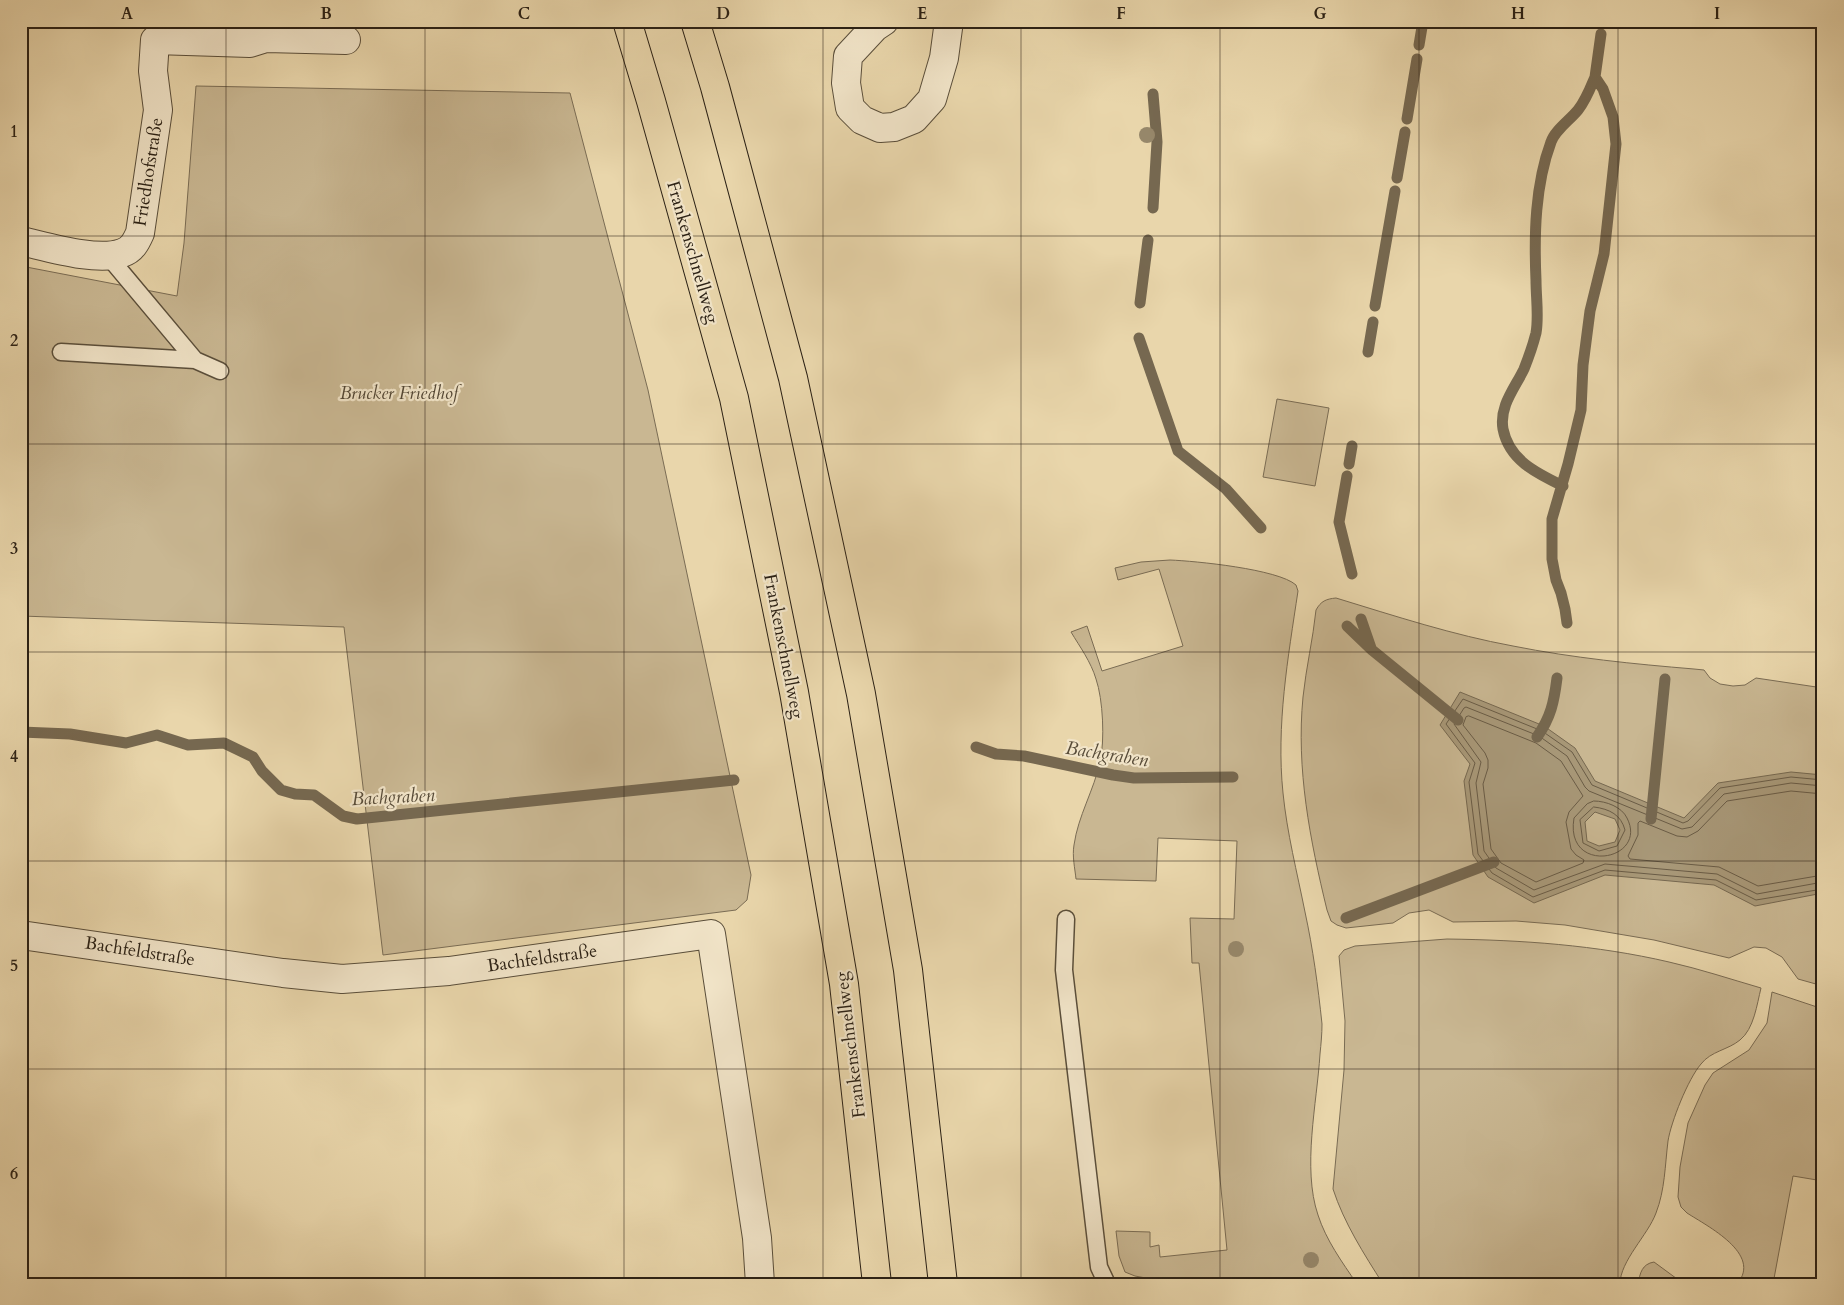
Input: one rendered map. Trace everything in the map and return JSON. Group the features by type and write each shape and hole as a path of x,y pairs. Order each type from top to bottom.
{"highway":[{"name":"Frankenschnellweg","path":"627,21 734,398 792,683 844,984 877,1284"},
{"path":"695,21 715,87 793,378 860,694 908,970 943,1284"}],"street":[{"path":"884,21 874,27 848,56 846,83 850,108 862,120 880,128 894,127 914,119 932,99 944,58 949,21"},
{"name":"Friedhofstraße","path":"21,241 92,255 108,256 124,253 135,245 140,233 158,110 153,72 154,40 250,43 266,38 346,40"},
{"name":"Bachfeldstraße","path":"21,935 342,979 449,971 711,934 757,1238 760,1284"}],"lane":[{"path":"108,256 194,360"},
{"path":"61,352 194,360 220,371"},
{"path":"1066,919 1064,970 1099,1267 1106,1284"}],"green space":[{"name":"Brucker Friedhof","path":"196,86 570,93 648,390 751,875 747,900 736,910 383,955 344,627 21,616 21,266 177,296 184,243"},
{"path":"1277,399 1329,408 1315,486 1263,477"},
{"path":"1170,560 1236,567 1272,574 1296,585 1298,591 1284,692 1281,768 1287,823 1310,940 1322,1024 1312,1135 1311,1177 1313,1197 1321,1224 1335,1251 1357,1284 1296,1284 1270,1280 1162,1281 1135,1276 1125,1272 1119,1256 1116,1231 1150,1232 1150,1247 1159,1245 1160,1257 1227,1250 1199,963 1192,963 1190,918 1234,919 1237,841 1158,838 1156,881 1076,879 1073,858 1076,834 1100,762 1103,732 1102,709 1096,679 1071,632 1087,626 1102,671 1183,646 1159,569 1118,580 1115,568 1141,562"},
{"path":"1336,598 1446,631 1491,642 1558,654 1704,670 1710,678 1720,684 1733,686 1745,685 1756,678 1823,688 1823,986 1798,979 1782,957 1766,948 1754,947 1729,958 1654,940 1565,925 1516,921 1453,922 1429,910 1409,913 1393,923 1346,928 1331,921 1310,831 1303,778 1301,724 1304,686 1316,610 1324,601"},
{"path":"1447,939 1559,944 1614,951 1681,965 1761,988 1752,1023 1745,1035 1740,1040 1705,1060 1696,1071 1686,1090 1676,1112 1668,1141 1663,1186 1656,1213 1624,1266 1620,1284 1383,1284 1349,1226 1333,1189 1344,1070 1345,1021 1339,956 1344,950 1355,946"},
{"path":"1772,992 1823,1009 1823,1181 1793,1176 1773,1284 1737,1284 1743,1273 1743,1262 1738,1252 1718,1233 1681,1207 1678,1197 1680,1167 1688,1123 1705,1085 1713,1073 1749,1050 1767,1023"},
{"path":"1654,1262 1684,1284 1638,1284 1644,1267"}],"water":[{"path":"1460,692 1544,726 1575,748 1595,781 1684,818 1718,783 1791,772 1823,775 1823,893 1755,906 1714,885 1605,875 1534,903 1488,877 1473,855 1464,781 1470,764 1440,725","holes":["1595,812 1615,819 1620,830 1615,842 1599,846 1587,841 1585,822"]}],"waterway":[{"path":"1419,45 1423,21"},
{"path":"1567,623 1552,559 1552,519 1581,410 1583,365 1590,311 1604,254 1616,144 1613,117 1603,89 1595,77 1601,34"},
{"path":"1407,119 1417,59"},
{"path":"1563,486 1543,476 1518,457 1506,440 1502,421 1506,405 1524,369 1536,333 1535,263 1537,210 1546,158 1553,138 1581,106 1595,77"},
{"path":"1153,94 1157,142 1153,208"},
{"path":"1397,178 1405,132"},
{"path":"1375,306 1395,191"},
{"path":"1140,303 1148,240"},
{"path":"1368,352 1373,322"},
{"path":"1139,338 1178,451 1226,489 1261,528"},
{"path":"1349,464 1352,446"},
{"path":"1347,476 1339,522 1352,574"},
{"path":"1361,619 1371,648"},
{"path":"1347,626 1372,650 1458,720"},
{"path":"1537,737 1546,723 1551,709 1557,678"},
{"path":"1651,819 1665,679"},
{"name":"Bachgraben","path":"21,732 70,734 126,743 157,735 188,745 224,743 253,757 262,771 281,790 295,794 314,795 343,816 357,819 734,780"},
{"name":"Bachgraben","path":"976,747 996,754 1024,756 1134,778 1233,777"},
{"path":"1346,918 1494,862"}]}
